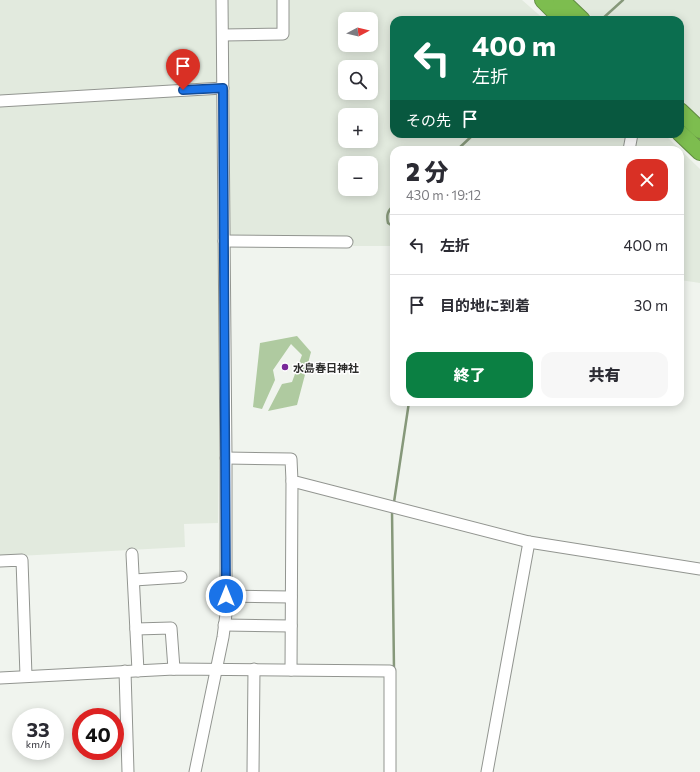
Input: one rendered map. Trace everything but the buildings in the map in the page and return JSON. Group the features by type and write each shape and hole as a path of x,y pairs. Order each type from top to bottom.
{"highway":[{"path":"543,0 560,16"},
{"path":"561,0 578,16"},
{"path":"684,115 700,130"},
{"path":"684,137 700,152"}],"street":[{"path":"195,772 217,669 224,625 226,596 222,0"},
{"path":"222,35 283,34 283,0"},
{"path":"0,101 223,88"},
{"path":"224,241 347,242"},
{"path":"226,458 291,459 291,670"},
{"path":"292,481 390,504 529,542 700,569"},
{"path":"487,772 529,542"},
{"path":"132,554 138,671"},
{"path":"0,561 22,560 26,676"},
{"path":"134,580 182,577"},
{"path":"226,596 291,597"},
{"path":"224,625 291,626"},
{"path":"136,629 171,628 174,668"},
{"path":"0,678 174,668 390,671 390,772"},
{"path":"253,772 254,669"},
{"path":"125,671 128,772"}],"shaded area":[{"path":"0,0 522,0 540,16 390,16 390,138 668,138 676,146 390,146 390,246 222,246 218,523 184,524 185,547 0,557"},
{"path":"574,0 700,0 700,119 684,104 684,16 591,16"},
{"path":"684,153 700,169 700,283 684,281"}],"green space":[{"path":"297,336 311,352 297,405 268,411 282,384 292,382 302,355 291,344 273,370 275,380 262,409 253,407 260,343"}],"waterway":[{"path":"605,16 623,0"},
{"path":"461,146 470,138"},
{"path":"390,210 387,215 388,223 390,224"},
{"path":"394,502 408,406"},
{"path":"392,511 394,670"}],"place":[{"name":"水島春日神社","path":"285,367"}],"route":[{"path":"183,90 223,88 226,596"}]}
